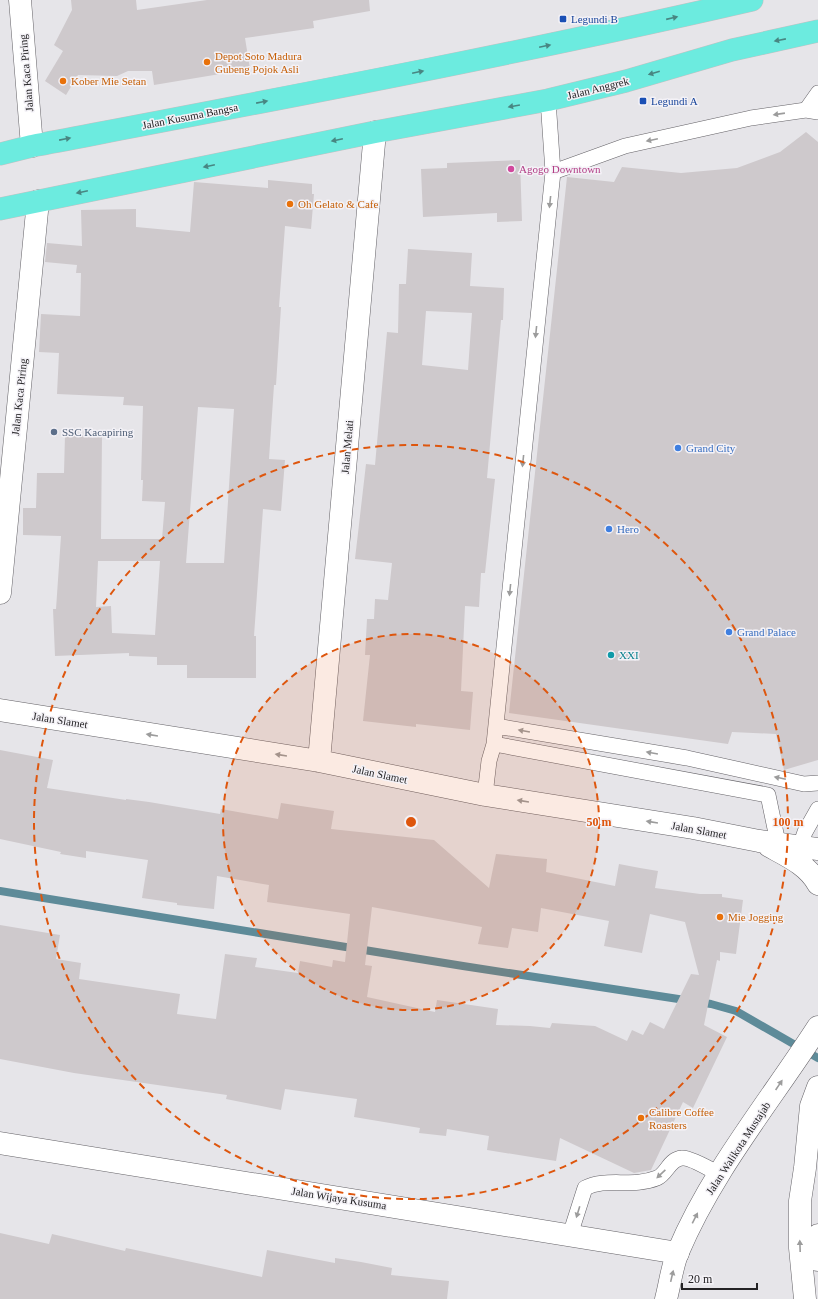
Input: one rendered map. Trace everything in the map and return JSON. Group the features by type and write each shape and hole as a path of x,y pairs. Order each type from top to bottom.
{"highway":[{"name":"Jalan Kusuma Bangsa","path":"0,154 32,146 380,80 639,26 752,0"},
{"name":"Jalan Anggrek","path":"375,132 548,100 626,81 732,50 818,31"},
{"path":"0,209 375,132"}],"street":[{"name":"Jalan Kaca Piring","path":"20,0 32,146"},
{"name":"Jalan Melati","path":"319,761 375,132"},
{"name":"Jalan Kaca Piring","path":"0,593 38,201"},
{"name":"Jalan Slamet","path":"0,710 319,761 485,795 693,828 769,842 809,847"},
{"name":"Jalan Slamet","path":"769,842 799,863 815,878 818,884"},
{"name":"Jalan Walikota Mustajab","path":"666,1299 678,1253 694,1218 719,1174 808,1041"},
{"path":"805,1299 800,1248 800,1201 811,1106 818,1087"},
{"name":"Jalan Wijaya Kusuma","path":"0,1143 678,1253"},
{"path":"818,1235 818,1260"}],"lane":[{"path":"553,172 625,146 751,118 812,111 818,93"},
{"path":"485,795 489,761 494,744 496,726 553,172 548,100"},
{"path":"496,726 687,758 804,784 818,783"},
{"path":"494,744 768,794 769,842"},
{"path":"809,847 805,832 818,809"},
{"path":"570,1235 585,1188 592,1184 640,1183 659,1178 676,1159 684,1157 719,1174"}],"building":[{"path":"71,0 136,0 137,10 207,0 369,0 370,11 313,21 314,28 245,38 250,69 154,85 152,71 128,71 117,76 78,75 66,95 45,81 63,51 54,45 72,10"},
{"name":"Grand City","path":"806,132 818,142 818,760 784,770 776,734 732,732 728,744 509,713 567,177 614,182 622,167 681,173 737,168 780,152"},
{"path":"520,160 522,221 497,222 497,213 423,217 421,169 447,168 447,163"},
{"path":"268,180 312,184 312,194 314,194 311,229 285,226 279,307 281,307 276,385 274,385 269,459 285,460 281,511 263,509 254,636 256,636 256,678 187,678 187,665 157,665 157,657 129,656 129,653 55,656 53,609 56,609 61,536 23,535 23,508 36,508 37,473 64,473 65,435 102,435 101,539 162,539 165,502 142,501 143,480 141,480 143,406 123,405 124,397 57,394 59,353 39,352 41,314 80,316 81,273 76,273 77,265 45,262 47,243 82,246 81,210 136,209 136,227 190,232 194,182 268,188","holes":["198,407 234,409 224,563 186,563","98,561 160,561 155,635 112,633 111,606 96,607"]},
{"path":"408,249 472,253 470,286 504,288 503,320 501,320 487,478 495,479 485,573 481,573 479,607 465,606 461,691 473,692 470,730 416,724 416,727 363,721 370,655 365,655 367,619 374,619 375,599 388,600 392,563 355,559 366,464 375,465 387,332 398,333 399,284 406,284","holes":["426,311 472,313 468,370 422,365"]},
{"path":"0,750 53,760 47,788 149,802 220,814 221,809 278,819 281,803 334,811 331,829 434,840 489,888 496,854 547,859 546,872 615,886 619,864 658,871 655,888 700,894 722,894 722,897 743,900 736,954 720,952 720,961 717,960 704,1025 727,1037 693,1108 683,1102 651,1170 634,1173 560,1138 556,1161 487,1150 489,1136 447,1129 446,1136 419,1133 420,1128 354,1117 357,1099 285,1089 281,1110 226,1099 227,1095 74,1073 0,1059 0,925 60,935 56,959 81,963 79,979 180,994 177,1014 216,1019 225,954 257,958 255,967 298,973 300,961 332,967 333,960 345,962 350,914 267,902 269,885 217,876 214,909 177,905 177,903 142,898 148,860 86,851 86,858 60,854 61,852 0,839","holes":["372,907 482,927 478,944 508,948 512,928 538,932 541,908 609,921 604,946 642,953 650,914 685,922 699,975 691,974 664,1029 650,1022 643,1035 632,1030 627,1041 595,1026 552,1023 550,1028 496,1025 498,1009 437,1000 435,1012 367,997 372,966 365,965"]},
{"path":"0,1233 49,1244 52,1234 125,1251 126,1248 262,1277 267,1250 335,1263 335,1258 392,1268 391,1275 449,1281 447,1299 0,1299"}],"waterway":[{"path":"0,891 463,966 711,1004 736,1011 818,1058"}],"place":[{"name":"Legundi B","path":"563,19"},
{"name":"Depot Soto Madura Gubeng Pojok Asli","path":"207,62"},
{"name":"Kober Mie Setan","path":"63,81"},
{"name":"Legundi A","path":"643,101"},
{"name":"Agogo Downtown","path":"511,169"},
{"name":"Oh Gelato & Cafe","path":"290,204"},
{"name":"SSC Kacapiring","path":"54,432"},
{"name":"Grand City","path":"678,448"},
{"name":"Hero","path":"609,529"},
{"name":"Grand Palace","path":"729,632"},
{"name":"XXI","path":"611,655"},
{"name":"Mie Jogging","path":"720,917"},
{"name":"Calibre Coffee Roasters","path":"641,1118"}]}
